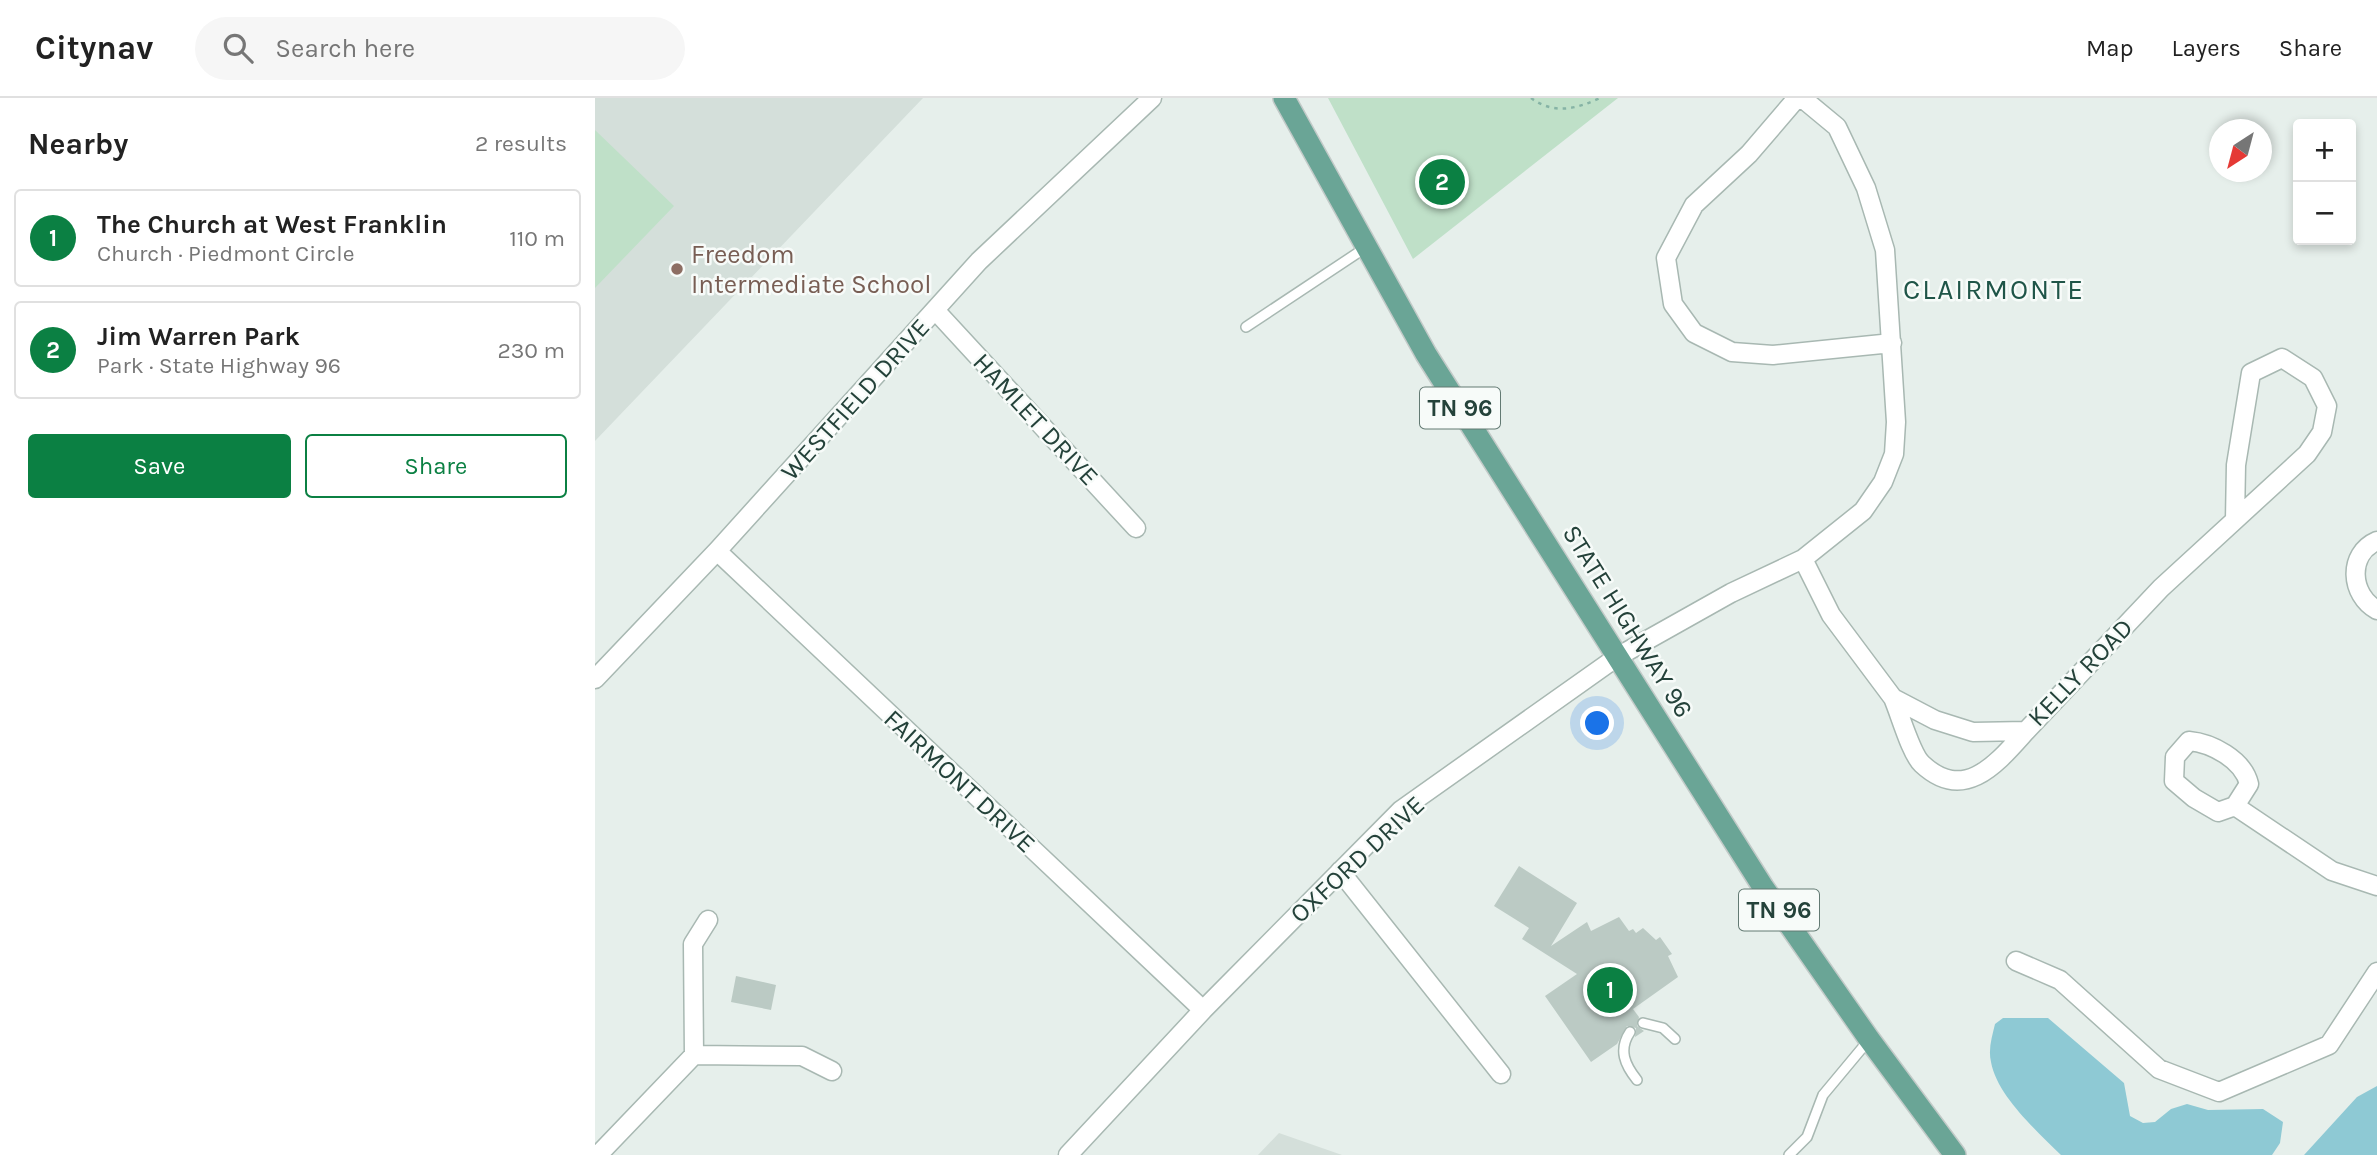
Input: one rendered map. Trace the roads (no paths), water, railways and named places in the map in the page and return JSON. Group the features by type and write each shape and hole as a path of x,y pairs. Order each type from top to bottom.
{"main road":[{"name":"STATE HIGHWAY 96","path":"1284,98 1426,354 1763,887 1869,1040 1955,1155"}],"street":[{"name":"WESTFIELD DRIVE","path":"595,679 716,551 979,261 1152,98"},
{"path":"1797,98 1749,154 1694,205 1666,258 1673,304 1694,333 1733,352 1773,355 1892,343"},
{"name":"OXFORD DRIVE","path":"1068,1155 1203,1010 1401,810 1617,657 1731,593 1803,559 1863,511 1887,472 1894,454 1896,422 1885,250 1866,188 1837,127 1803,98"},
{"name":"HAMLET DRIVE","path":"935,310 1136,528"},
{"name":"KELLY ROAD","path":"1803,559 1831,615 1893,698 1935,720 1973,732 2025,731 2161,588 2307,454 2322,432 2326,406 2313,378 2282,358 2251,373 2236,465 2235,520"},
{"path":"2377,541 2363,551 2355,576 2364,600 2377,610"},
{"name":"FAIRMONT DRIVE","path":"716,551 1203,1010"},
{"path":"1893,698 1921,763 1945,778 1968,779 1985,774 2025,731"},
{"path":"2189,741 2204,742 2232,760 2247,777 2249,784 2235,806 2218,812 2194,798 2174,781 2175,757 2189,741"},
{"path":"2235,806 2332,871 2377,886"},
{"path":"1340,870 1501,1074"},
{"path":"598,1155 694,1055 694,944 708,920"},
{"path":"2016,961 2060,979 2159,1069 2219,1092 2329,1045 2377,972"},
{"path":"694,1055 802,1056 832,1071"}],"lane":[{"path":"1246,327 1367,247"},
{"path":"1643,1023 1663,1028 1675,1039"},
{"path":"1630,1032 1624,1040 1623,1056 1637,1080"},
{"path":"1789,1155 1807,1137 1823,1095 1869,1040"}],"water":[{"path":"2003,1018 2048,1018 2124,1083 2130,1116 2143,1123 2155,1122 2171,1109 2187,1104 2208,1110 2263,1109 2283,1122 2280,1143 2272,1155 2061,1155 2020,1113 2001,1088 1995,1075 1990,1057 1991,1043 1995,1024"},
{"path":"2377,1086 2377,1155 2304,1155 2357,1097"}],"place":[{"name":"Jim Warren Park","path":"1442,182"},
{"name":"Freedom Intermediate School","path":"677,269"},
{"name":"The Church at West Franklin","path":"1610,990"}],"district":[{"name":"CLAIRMONTE","path":"1994,289"}]}
